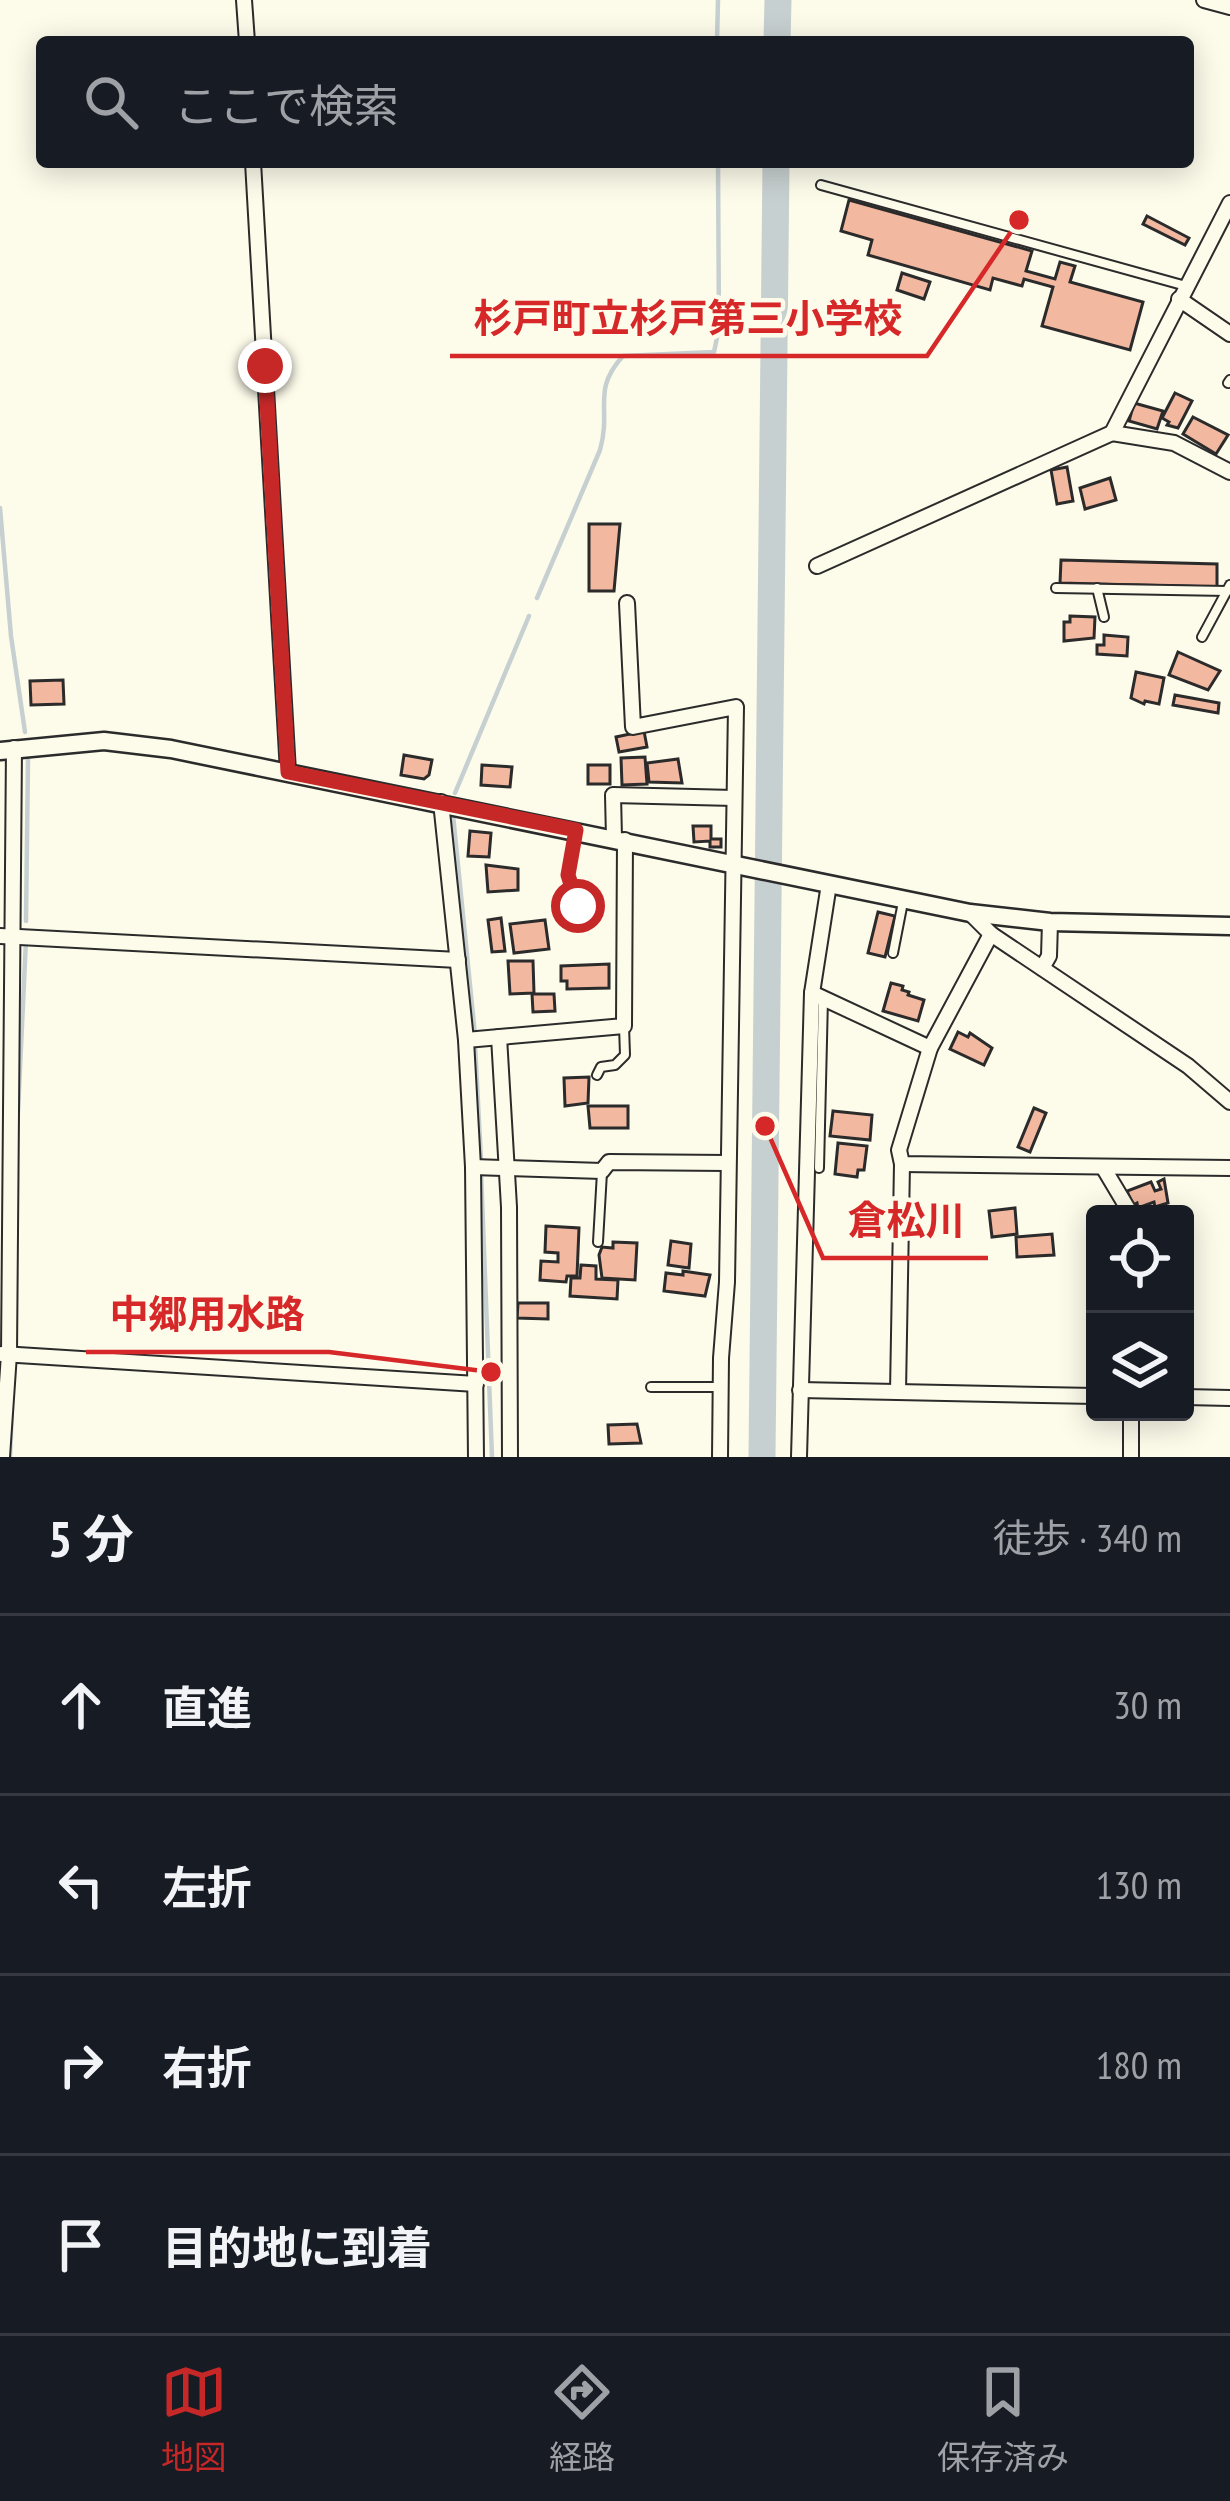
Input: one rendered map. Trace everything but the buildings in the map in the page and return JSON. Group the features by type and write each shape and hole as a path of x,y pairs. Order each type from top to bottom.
{"street":[{"path":"244,0 247,36"},
{"path":"1204,0 1230,8"},
{"path":"254,168 288,772"},
{"path":"1112,433 1230,203"},
{"path":"1182,292 1230,334"},
{"path":"818,566 1112,433 1174,443 1230,472"},
{"path":"627,603 633,727 736,706 728,1282 720,1457"},
{"path":"2,1457 7,749 104,741 171,749 970,914 1050,922 1230,926"},
{"path":"466,1040 624,1026 619,839 613,795 734,798"},
{"path":"441,802 466,1040 473,1166 476,1457"},
{"path":"799,1457 818,995 829,884"},
{"path":"970,914 991,934 1188,1066 1230,1102"},
{"path":"1042,968 1049,956 1050,922"},
{"path":"898,1392 902,1164 898,1150 931,1048 991,934"},
{"path":"5,935 458,961"},
{"path":"818,995 931,1048"},
{"path":"500,1037 507,1168 510,1457"},
{"path":"473,1166 602,1171 608,1162 727,1163"},
{"path":"902,1164 1230,1168"},
{"path":"1103,1167 1125,1205"},
{"path":"4,1354 476,1384"},
{"path":"800,1390 1086,1396"},
{"path":"1194,1397 1230,1398"},
{"path":"1131,1421 1131,1457"}],"lane":[{"path":"821,185 1182,292"},
{"path":"1056,588 1228,588 1202,638"},
{"path":"1097,588 1104,617"},
{"path":"576,830 568,875 578,906"},
{"path":"892,953 904,900"},
{"path":"818,995 819,1168"},
{"path":"597,1075 601,1067 615,1065 625,1055 624,1026"},
{"path":"598,1242 602,1171"},
{"path":"651,1387 721,1387"}],"waterway":[{"path":"717,36 718,0"},
{"path":"777,36 778,0"},
{"path":"537,598 600,450 605,390 613,368 623,356 714,352 719,328 718,168"},
{"path":"762,1457 776,168"},
{"path":"0,508 25,732"},
{"path":"455,793 529,616"},
{"path":"26,921 28,759"},
{"path":"453,815 475,1035"},
{"path":"17,1132 26,940"},
{"path":"475,1045 481,1160"},
{"path":"481,1172 492,1457"},
{"path":"10,1457 12,1407"}],"place":[{"name":"杉戸町立杉戸第三小学校","path":"1019,220"},
{"name":"倉松川","path":"765,1126"},
{"name":"中郷用水路","path":"491,1372"}],"route":[{"path":"265,366 288,772 576,830 568,875 578,906"}]}
